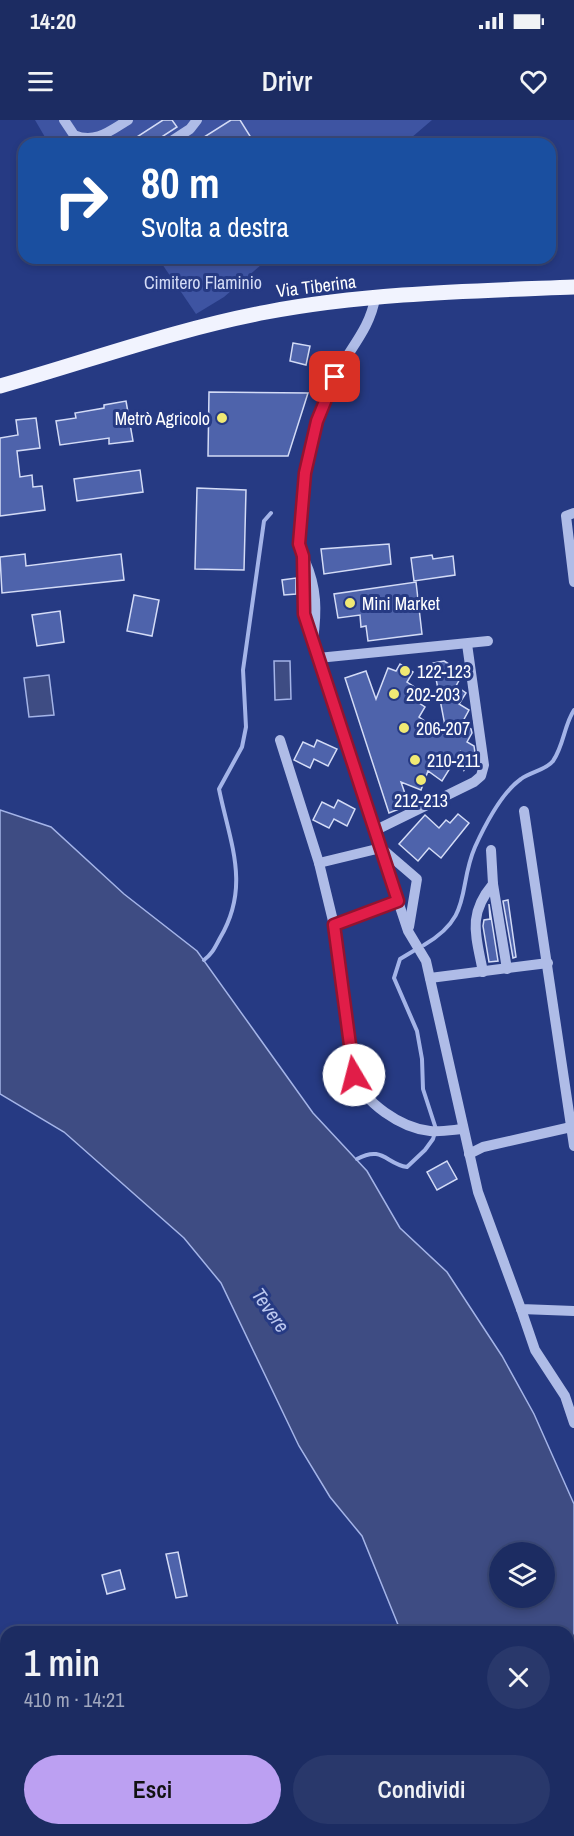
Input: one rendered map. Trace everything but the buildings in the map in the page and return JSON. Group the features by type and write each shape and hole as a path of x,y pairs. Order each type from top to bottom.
{"main road":[{"name":"Via Tiberina","path":"0,386 232,319 279,310 375,298 574,287"}],"street":[{"path":"64,120 75,138"},
{"path":"96,138 128,120"},
{"path":"176,138 190,129 198,120"},
{"path":"375,298 367,325 335,377 317,421 305,473 299,544 303,556 304,614 408,931 426,961 478,1192 535,1350 561,1389 574,1423"},
{"path":"574,513 566,516 574,582"},
{"path":"318,658 488,640"},
{"path":"374,831 474,782 481,776 484,765 467,644"},
{"path":"280,740 319,863 334,925 354,1075 358,1086 386,1112 417,1129 446,1131 463,1129"},
{"path":"524,811 574,1146"},
{"path":"319,863 381,848"},
{"path":"381,848 417,879 408,931"},
{"path":"491,850 493,884 507,969"},
{"path":"483,972 474,923 479,900 493,884"},
{"path":"334,925 398,901"},
{"path":"430,978 548,963"},
{"path":"469,1154 483,1147 571,1127"},
{"path":"521,1309 574,1311"}],"green space":[{"path":"35,120 432,120 411,138 46,138"},
{"name":"Cimitero Flaminio","path":"162,264 262,264 224,297 196,314"}],"water":[{"path":"274,661 290,661 291,699 275,700"},
{"path":"49,675 54,715 29,717 24,678"},
{"name":"Tevere","path":"0,810 51,827 124,894 197,951 313,1113 367,1171 400,1228 447,1272 502,1356 534,1414 574,1504 574,1626 399,1626 362,1536 330,1497 299,1446 221,1283 184,1238 64,1132 0,1094"}],"waterway":[{"path":"204,960 220,938 229,919 234,900 235,864 219,789 242,747 246,727 243,670 264,521 271,513"},
{"path":"424,945 440,934 451,923 457,912 475,847 494,810 514,785 553,761 574,710"},
{"path":"357,1159 373,1154 407,1167 425,1150 433,1139 436,1129 423,1089 422,1059 417,1031 394,978 400,959 415,950"}],"place":[{"name":"Metrò Agricolo","path":"222,418"},
{"name":"Mini Market","path":"350,603"},
{"name":"122-123","path":"405,671"},
{"name":"202-203","path":"394,694"},
{"name":"206-207","path":"404,728"},
{"name":"210-211","path":"415,760"},
{"name":"212-213","path":"421,780"}],"route":[{"path":"335,377 317,421 305,473 299,544 303,556 304,614 398,901 334,925 354,1075"}]}
